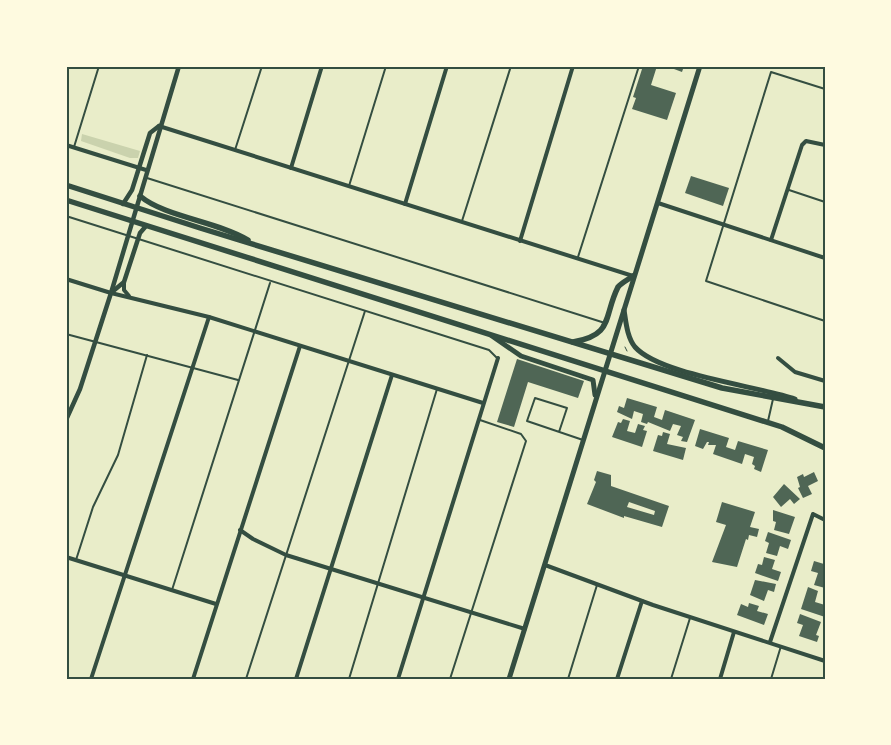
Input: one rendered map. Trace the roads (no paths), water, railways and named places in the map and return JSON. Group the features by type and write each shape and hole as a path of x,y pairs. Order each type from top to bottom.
{"main road":[{"path":"509,679 700,66"},
{"path":"66,185 609,355 722,388 773,399 825,407"},
{"path":"140,196 149,204 233,232 258,246"},
{"path":"66,200 767,423 825,448"},
{"path":"571,342 601,333 619,286 633,276"},
{"path":"624,309 633,343 651,359 732,385 771,392 815,405"},
{"path":"492,336 521,356 593,380 594,402"}],"street":[{"path":"66,420 80,389 111,293 129,236 159,126 179,66"},
{"path":"291,168 322,66"},
{"path":"405,204 447,66"},
{"path":"520,241 573,66"},
{"path":"159,126 633,276"},
{"path":"123,204 132,190 150,133 159,126"},
{"path":"771,240 798,151 806,141 825,145"},
{"path":"66,145 146,170"},
{"path":"658,203 825,258"},
{"path":"129,296 124,290 124,282 138,239 146,226"},
{"path":"66,279 111,293 209,317 483,403"},
{"path":"111,293 124,282"},
{"path":"91,679 209,317"},
{"path":"193,679 300,346"},
{"path":"398,679 477,419 498,358"},
{"path":"778,358 795,372 825,381"},
{"path":"296,679 329,568 392,375"},
{"path":"770,642 813,514 825,520"},
{"path":"240,530 253,539 286,555 525,630"},
{"path":"66,557 216,604"},
{"path":"545,565 690,618 825,661"},
{"path":"617,679 642,601"},
{"path":"720,679 734,632"}],"lane":[{"path":"74,147 99,66"},
{"path":"235,150 262,66"},
{"path":"348,186 386,66"},
{"path":"462,222 511,66"},
{"path":"577,259 639,66"},
{"path":"825,89 771,72 706,281 825,321"},
{"path":"144,177 606,324"},
{"path":"786,189 825,202"},
{"path":"66,216 270,283 490,350 498,358"},
{"path":"172,590 270,283"},
{"path":"246,679 364,311"},
{"path":"66,334 194,366 238,380"},
{"path":"76,560 93,507 118,455 147,355"},
{"path":"349,679 437,389"},
{"path":"559,432 567,408 535,398 527,422 583,440"},
{"path":"767,423 773,399"},
{"path":"450,679 526,441 521,434 477,419"},
{"path":"568,679 597,585"},
{"path":"671,679 690,618"},
{"path":"771,679 781,646"}]}
